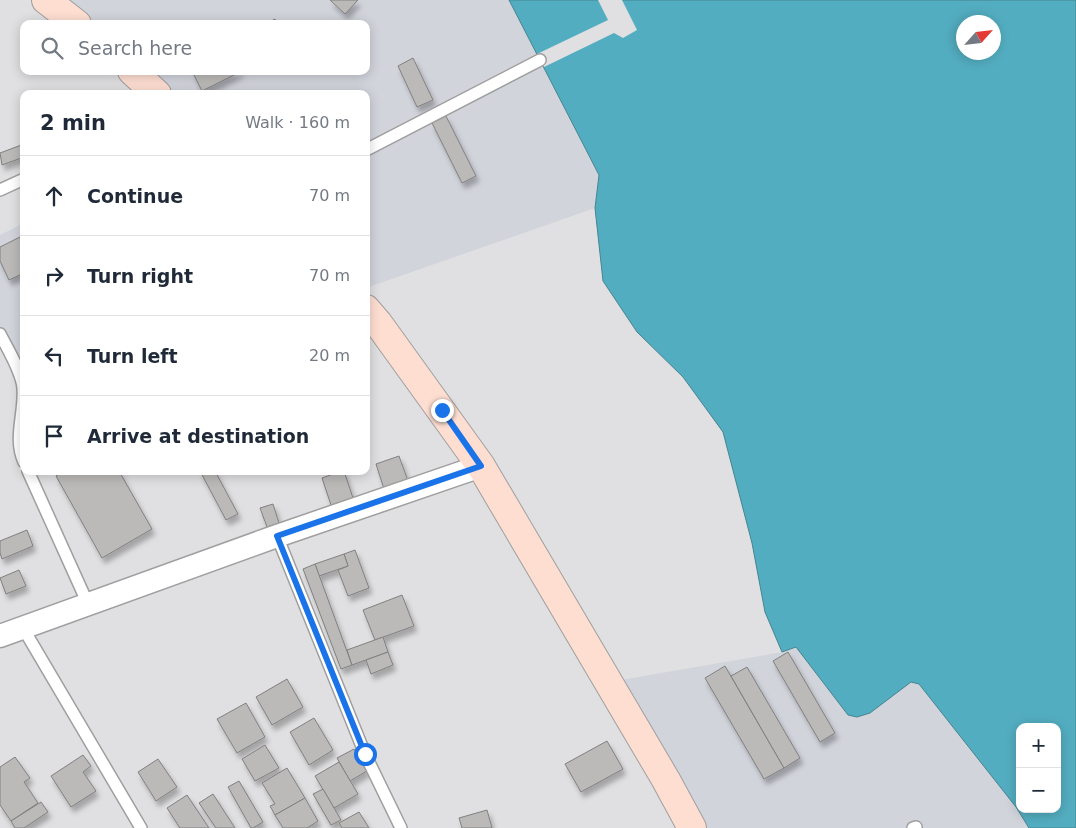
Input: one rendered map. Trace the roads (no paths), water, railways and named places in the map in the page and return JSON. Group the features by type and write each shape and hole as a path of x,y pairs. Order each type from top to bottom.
{"street":[{"path":"46,0 72,20"},
{"path":"136,75 153,90"},
{"path":"370,314 407,362 481,466 666,780 692,828"},
{"path":"0,636 277,536 481,466"}],"lane":[{"path":"370,148 540,60"},
{"path":"0,190 20,181"},
{"path":"0,334 20,379"},
{"path":"20,427 18,444 20,450"},
{"path":"30,475 88,604"},
{"path":"277,536 365,754 401,828"},
{"path":"23,628 141,828"}],"water":[{"path":"509,0 1076,0 1076,828 1029,828 1020,813 1061,813 1061,723 1016,723 1016,807 919,684 911,682 870,713 857,717 848,715 796,647 782,652 765,612 752,543 723,432 683,377 637,332 603,281 595,208 599,175"}]}
